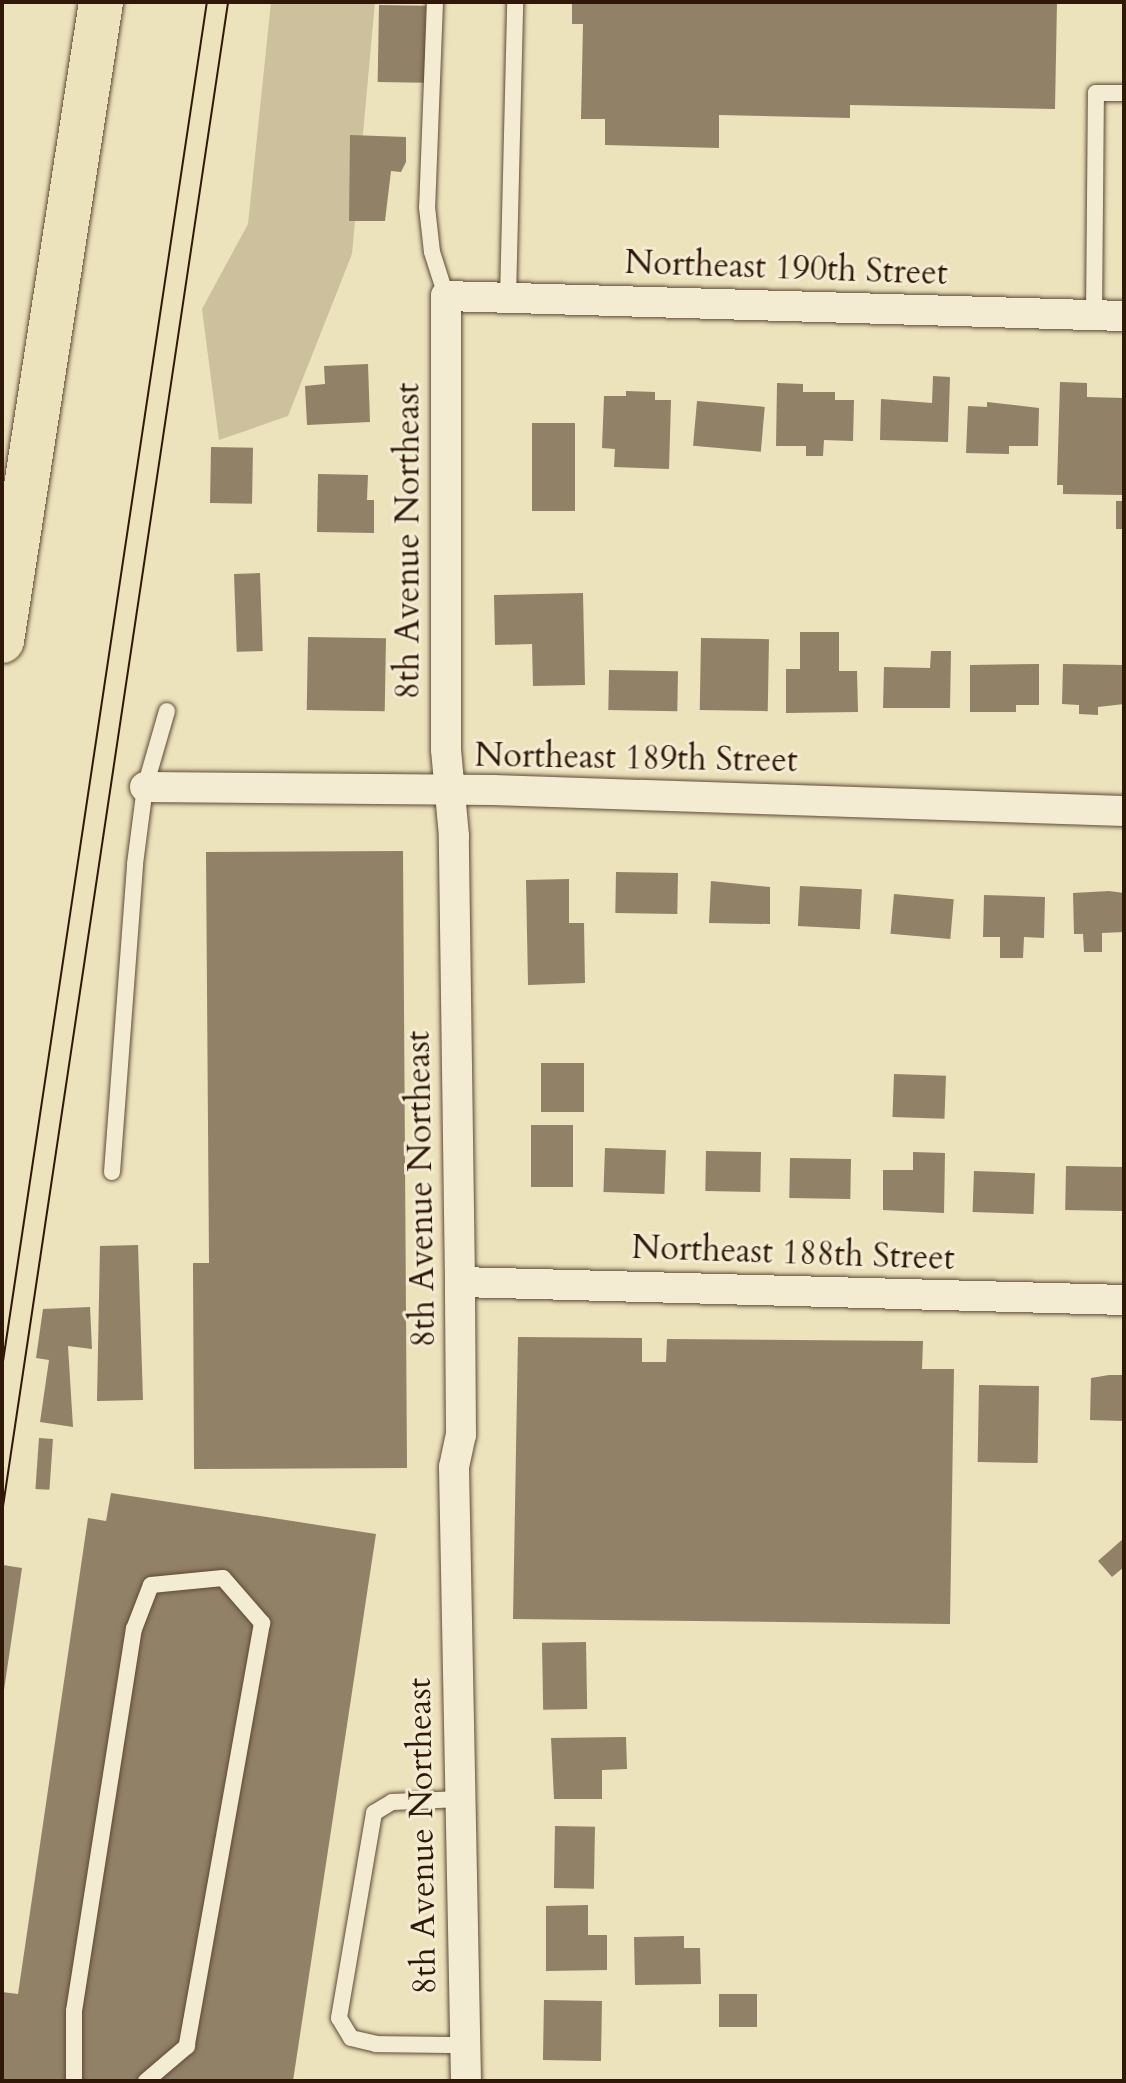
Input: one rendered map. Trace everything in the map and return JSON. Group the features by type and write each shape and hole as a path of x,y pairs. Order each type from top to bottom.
{"highway":[{"path":"2,641 101,2"}],"street":[{"name":"Northeast 190th Street","path":"446,296 1124,316"},
{"name":"8th Avenue Northeast","path":"446,296 450,792 460,1282 461,1435 454,1467 466,2081"},
{"name":"Northeast 189th Street","path":"145,787 450,792 1124,811"},
{"name":"Northeast 188th Street","path":"460,1282 1124,1300"}],"lane":[{"path":"435,2 427,207 432,252 446,296"},
{"path":"508,298 515,2"},
{"path":"1094,315 1096,93 1124,93"},
{"path":"112,1172 145,787 167,711"},
{"path":"74,2081 74,2011 134,1629 151,1585 223,1578 262,1623 187,2046 146,2081"},
{"path":"460,1799 392,1802 374,1813 339,2018 351,2038 376,2044 463,2045"}],"shaded area":[{"path":"271,2 375,2 352,254 288,416 219,440 202,309 248,224"}],"building":[{"path":"572,2 1057,2 1055,109 850,105 850,118 719,115 719,148 605,145 605,119 581,119 583,24 572,24"},
{"path":"379,5 426,6 425,83 378,82"},
{"path":"350,135 406,137 406,162 401,172 391,171 385,221 349,221"},
{"path":"368,364 370,422 307,425 305,386 325,384 324,366"},
{"path":"933,376 950,377 948,442 880,440 881,399 932,403"},
{"path":"1060,382 1087,383 1087,397 1124,398 1123,495 1063,494 1063,485 1057,485"},
{"path":"777,383 803,384 803,392 835,392 835,400 854,400 853,441 824,440 823,456 806,456 806,446 776,446"},
{"path":"626,391 655,392 655,400 671,400 669,469 614,467 615,449 602,448 604,396 626,396"},
{"path":"697,401 765,407 761,452 693,446"},
{"path":"987,402 1039,408 1038,446 1009,446 1009,454 966,453 968,406 987,407"},
{"path":"532,423 575,423 575,511 532,511"},
{"path":"211,447 253,448 252,504 210,503"},
{"path":"318,474 368,475 367,500 374,500 374,533 317,532"},
{"path":"1116,501 1124,501 1124,529 1116,529"},
{"path":"260,573 263,651 237,652 234,574"},
{"path":"583,593 585,685 533,686 532,644 495,645 494,595"},
{"path":"800,632 839,632 839,671 857,671 858,712 786,713 786,669 800,669"},
{"path":"308,637 386,638 385,711 307,710"},
{"path":"701,638 769,639 768,711 700,710"},
{"path":"931,651 951,651 950,708 883,708 884,667 930,668"},
{"path":"1039,664 1039,705 1016,705 1016,712 970,712 970,665"},
{"path":"1063,664 1124,665 1124,704 1098,707 1098,715 1079,714 1079,705 1062,704"},
{"path":"609,670 678,671 677,711 608,710"},
{"path":"403,851 407,1468 194,1469 193,1263 209,1263 206,852"},
{"path":"616,872 678,873 677,914 615,913"},
{"path":"569,879 569,923 584,923 585,983 528,985 526,880"},
{"path":"711,881 770,887 770,924 709,923"},
{"path":"800,886 862,889 860,929 798,926"},
{"path":"1073,893 1124,893 1124,932 1102,933 1102,952 1084,952 1083,934 1074,934"},
{"path":"894,894 954,899 950,939 891,934"},
{"path":"984,895 1045,897 1044,938 1024,937 1023,958 1000,958 1000,937 983,937"},
{"path":"541,1063 584,1063 584,1112 541,1112"},
{"path":"894,1074 946,1076 944,1119 892,1117"},
{"path":"531,1125 573,1125 573,1187 531,1187"},
{"path":"605,1148 666,1150 664,1194 603,1192"},
{"path":"706,1151 761,1152 760,1192 705,1191"},
{"path":"913,1152 945,1153 944,1213 883,1210 883,1170 913,1170"},
{"path":"790,1158 851,1159 850,1199 789,1198"},
{"path":"1066,1166 1124,1167 1123,1211 1065,1210"},
{"path":"974,1171 1035,1173 1034,1214 973,1212"},
{"path":"138,1245 143,1400 97,1401 100,1246"},
{"path":"90,1307 92,1349 68,1346 73,1427 40,1422 49,1360 36,1358 43,1309"},
{"path":"518,1337 642,1338 642,1362 666,1362 667,1339 923,1341 922,1369 954,1369 950,1624 513,1619"},
{"path":"1124,1375 1124,1421 1090,1420 1091,1378"},
{"path":"979,1385 1039,1386 1038,1463 978,1462"},
{"path":"39,1438 53,1439 49,1490 35,1489"},
{"path":"111,1493 376,1534 293,2081 2,2081 2,1992 18,1994 88,1518 106,1521"},
{"path":"1124,1538 1124,1567 1112,1577 1098,1561"},
{"path":"3,1565 22,1568 2,1690"},
{"path":"586,1642 587,1709 543,1710 542,1643"},
{"path":"626,1737 627,1769 602,1770 602,1799 554,1799 551,1738"},
{"path":"555,1826 595,1827 594,1889 554,1888"},
{"path":"588,1905 588,1935 607,1935 607,1970 546,1971 546,1906"},
{"path":"684,1936 684,1948 700,1948 701,1984 635,1985 634,1937"},
{"path":"719,1994 757,1994 757,2027 719,2027"},
{"path":"544,2000 602,2001 601,2061 543,2060"}],"tram line":[{"path":"2,1368 207,2"},
{"path":"2,1513 228,2"}]}
